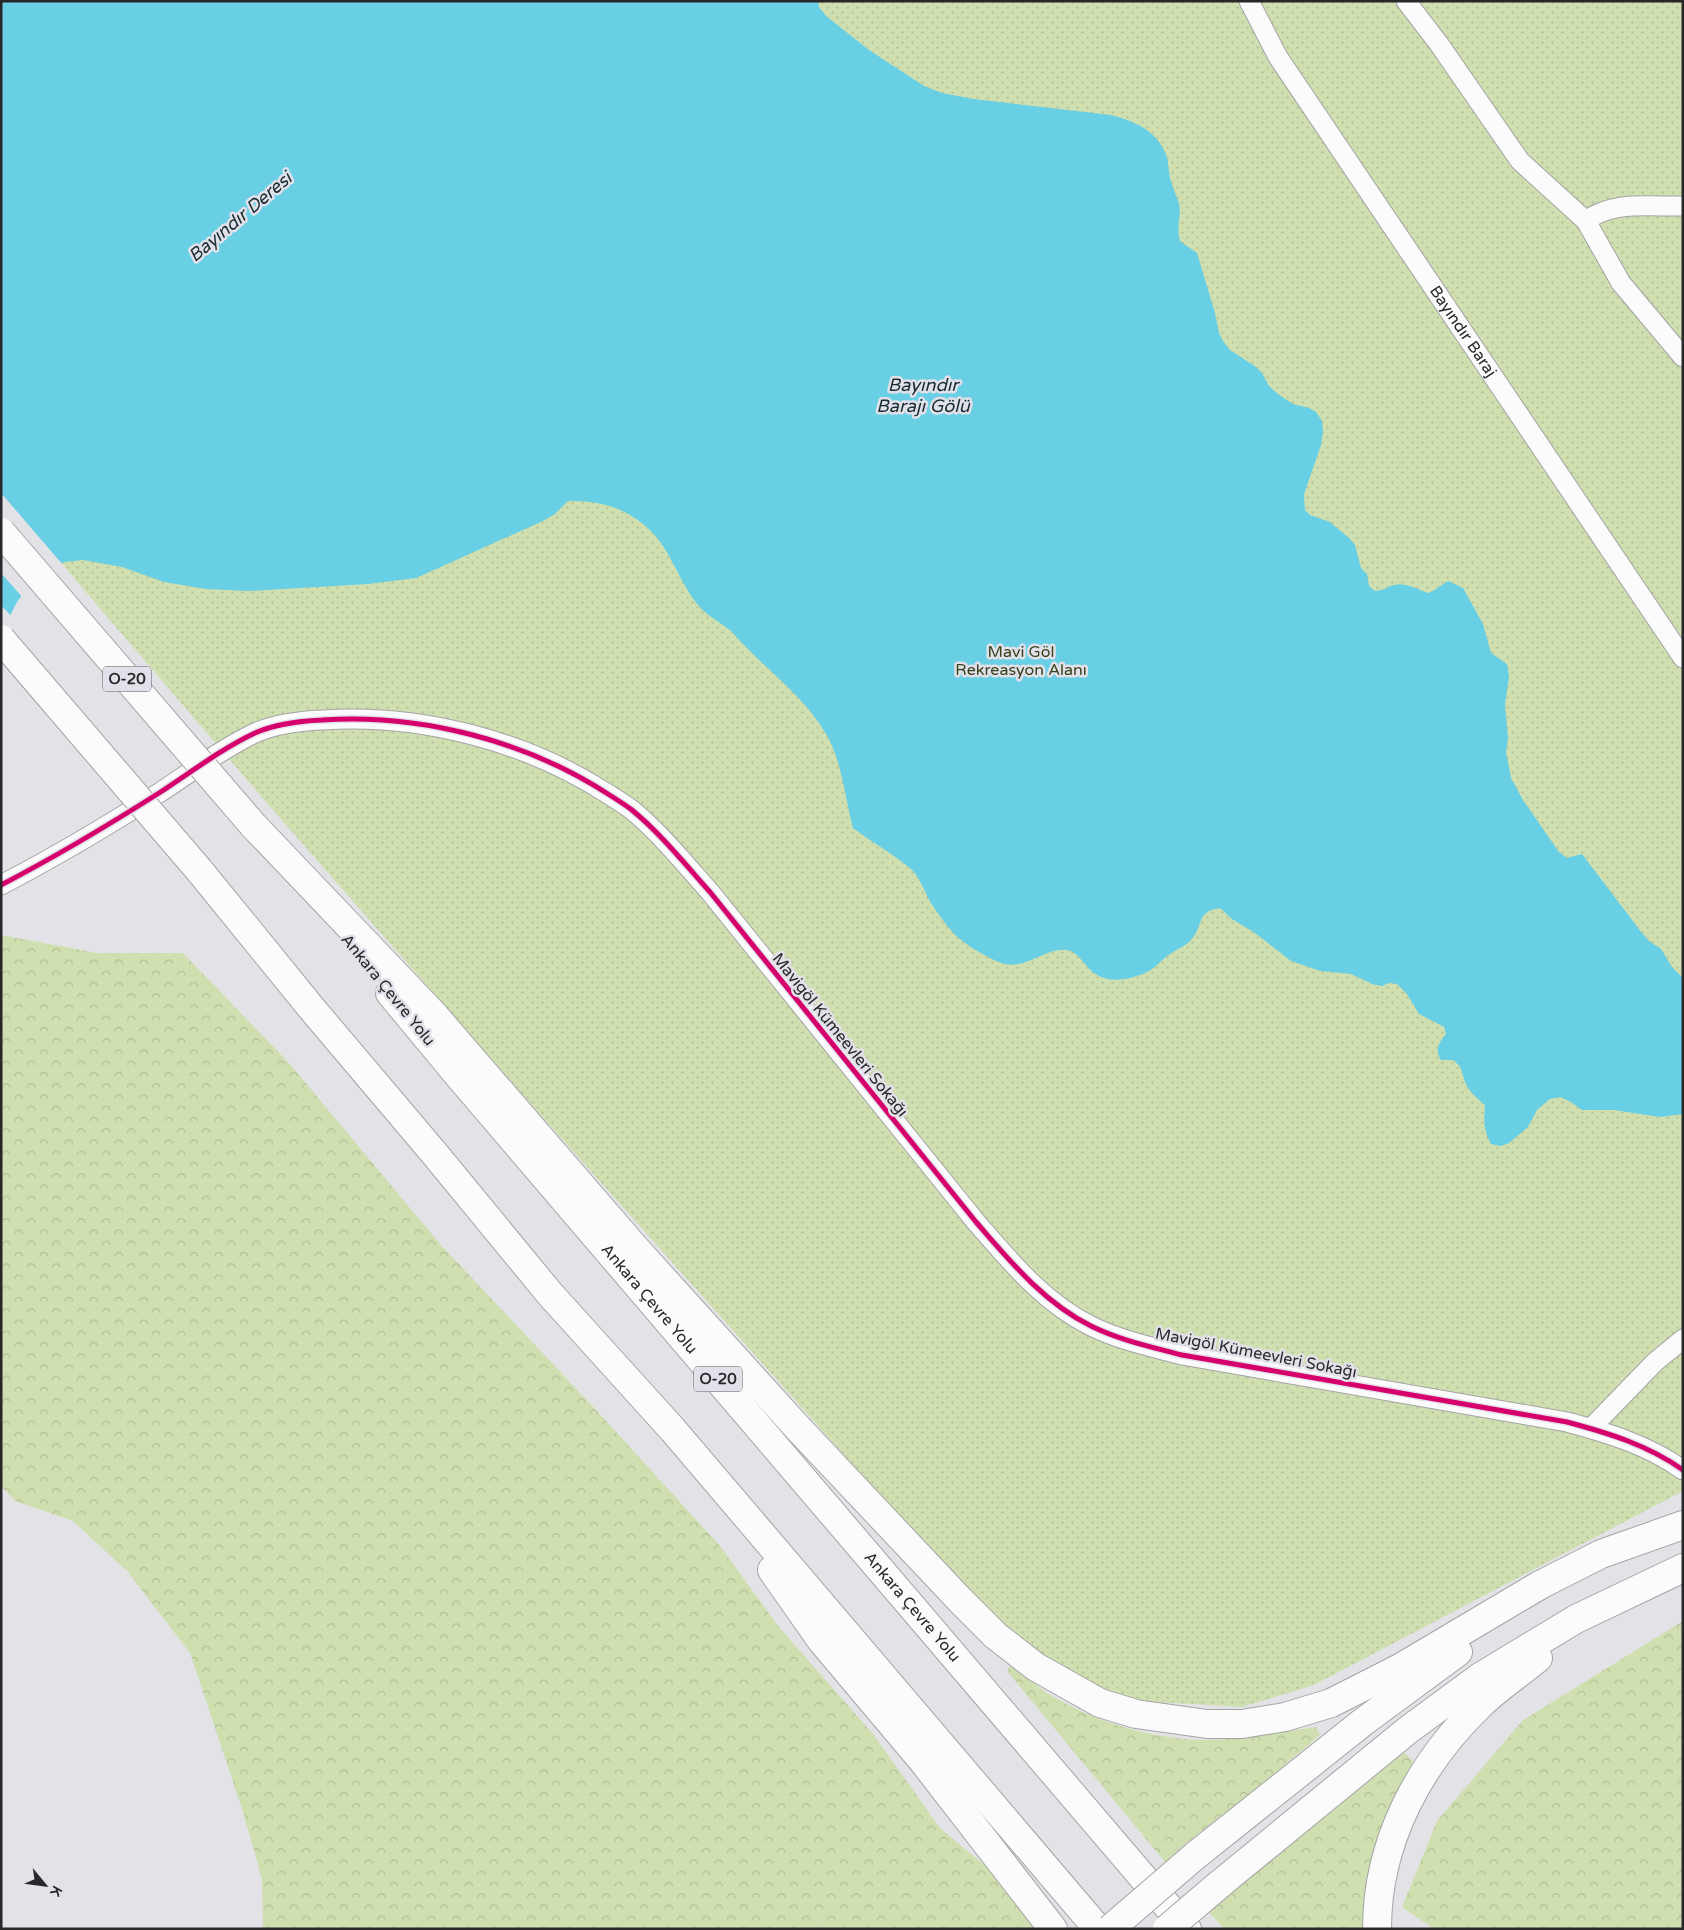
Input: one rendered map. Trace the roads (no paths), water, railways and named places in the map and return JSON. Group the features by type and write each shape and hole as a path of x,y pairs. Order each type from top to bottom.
{"highway":[{"name":"O-20","path":"1,532 253,825"},
{"path":"1,639 200,870 313,1010 550,1294 673,1430 1098,1929"},
{"path":"253,825 434,1014 635,1248 796,1426 960,1600 996,1636 1036,1667 1100,1703 1136,1714 1207,1724 1242,1724 1285,1717 1331,1703 1383,1676 1540,1585 1601,1554 1683,1525"},
{"name":"Ankara Çevre Yolu","path":"253,825 458,1075 1187,1929"},
{"path":"673,1430 821,1640 922,1760 1053,1929"},
{"path":"1110,1929 1196,1855 1363,1722 1453,1655 1511,1615 1571,1582 1683,1530"},
{"path":"1167,1929 1221,1882 1408,1730 1480,1676 1576,1619 1683,1568"},
{"path":"1377,1929 1377,1912 1383,1870 1393,1835 1412,1791 1438,1751 1482,1703 1555,1645 1683,1578"}],"street":[{"name":"Bayındır Baraj","path":"1249,1 1278,57 1683,658"},
{"path":"1406,1 1439,44 1520,162 1586,221 1621,283 1683,358"},
{"path":"1586,221 1599,213 1616,208 1683,206"},
{"name":"Mavigöl Kümeevleri Sokağı","path":"1,885 87,838 257,733 297,722 345,718 431,726 471,735 514,748 555,764 594,785 631,810 666,844 710,892 976,1222 1017,1269 1054,1303 1092,1326 1134,1342 1182,1355 1540,1416 1590,1428 1632,1442 1683,1470"},
{"path":"1590,1428 1631,1386 1683,1339"}],"water":[{"name":"Bayındır Barajı Gölü","path":"1,1 818,1 819,7 826,16 869,50 924,86 942,93 974,99 1111,115 1128,120 1143,128 1156,139 1166,154 1170,178 1180,207 1178,230 1180,241 1197,253 1219,333 1223,341 1230,350 1256,367 1262,373 1269,386 1278,394 1293,404 1316,412 1322,421 1321,445 1304,494 1305,510 1310,515 1330,522 1350,539 1355,545 1361,568 1367,574 1369,586 1375,591 1402,584 1428,593 1448,581 1463,588 1483,624 1491,653 1507,664 1509,677 1505,705 1508,738 1506,752 1511,778 1523,800 1559,852 1567,858 1582,854 1642,933 1649,941 1661,949 1672,967 1683,978 1683,1114 1660,1117 1614,1110 1582,1110 1560,1097 1550,1099 1537,1110 1528,1127 1509,1143 1501,1146 1491,1144 1485,1125 1485,1105 1474,1096 1466,1084 1461,1068 1457,1063 1453,1060 1441,1060 1439,1057 1438,1047 1446,1034 1444,1027 1419,1014 1407,994 1397,984 1389,983 1382,986 1372,984 1351,974 1320,971 1291,961 1255,933 1232,919 1220,908 1207,912 1196,934 1186,944 1150,970 1127,979 1111,980 1097,975 1077,955 1067,950 1059,950 1021,964 1013,965 1005,964 981,953 963,942 949,928 930,902 912,870 853,828 836,756 826,734 810,711 731,631 709,616 698,605 667,552 652,532 635,518 608,505 568,501 555,514 543,521 416,578 368,584 249,591 206,589 164,582 122,567 83,560 65,562 51,566 27,588 17,602 1,633"}],"water label":[{"name":"Bayındır Deresi","path":"240,217"}],"park label":[{"name":"Mavi Göl Rekreasyon Alanı","path":"1021,661"}]}
